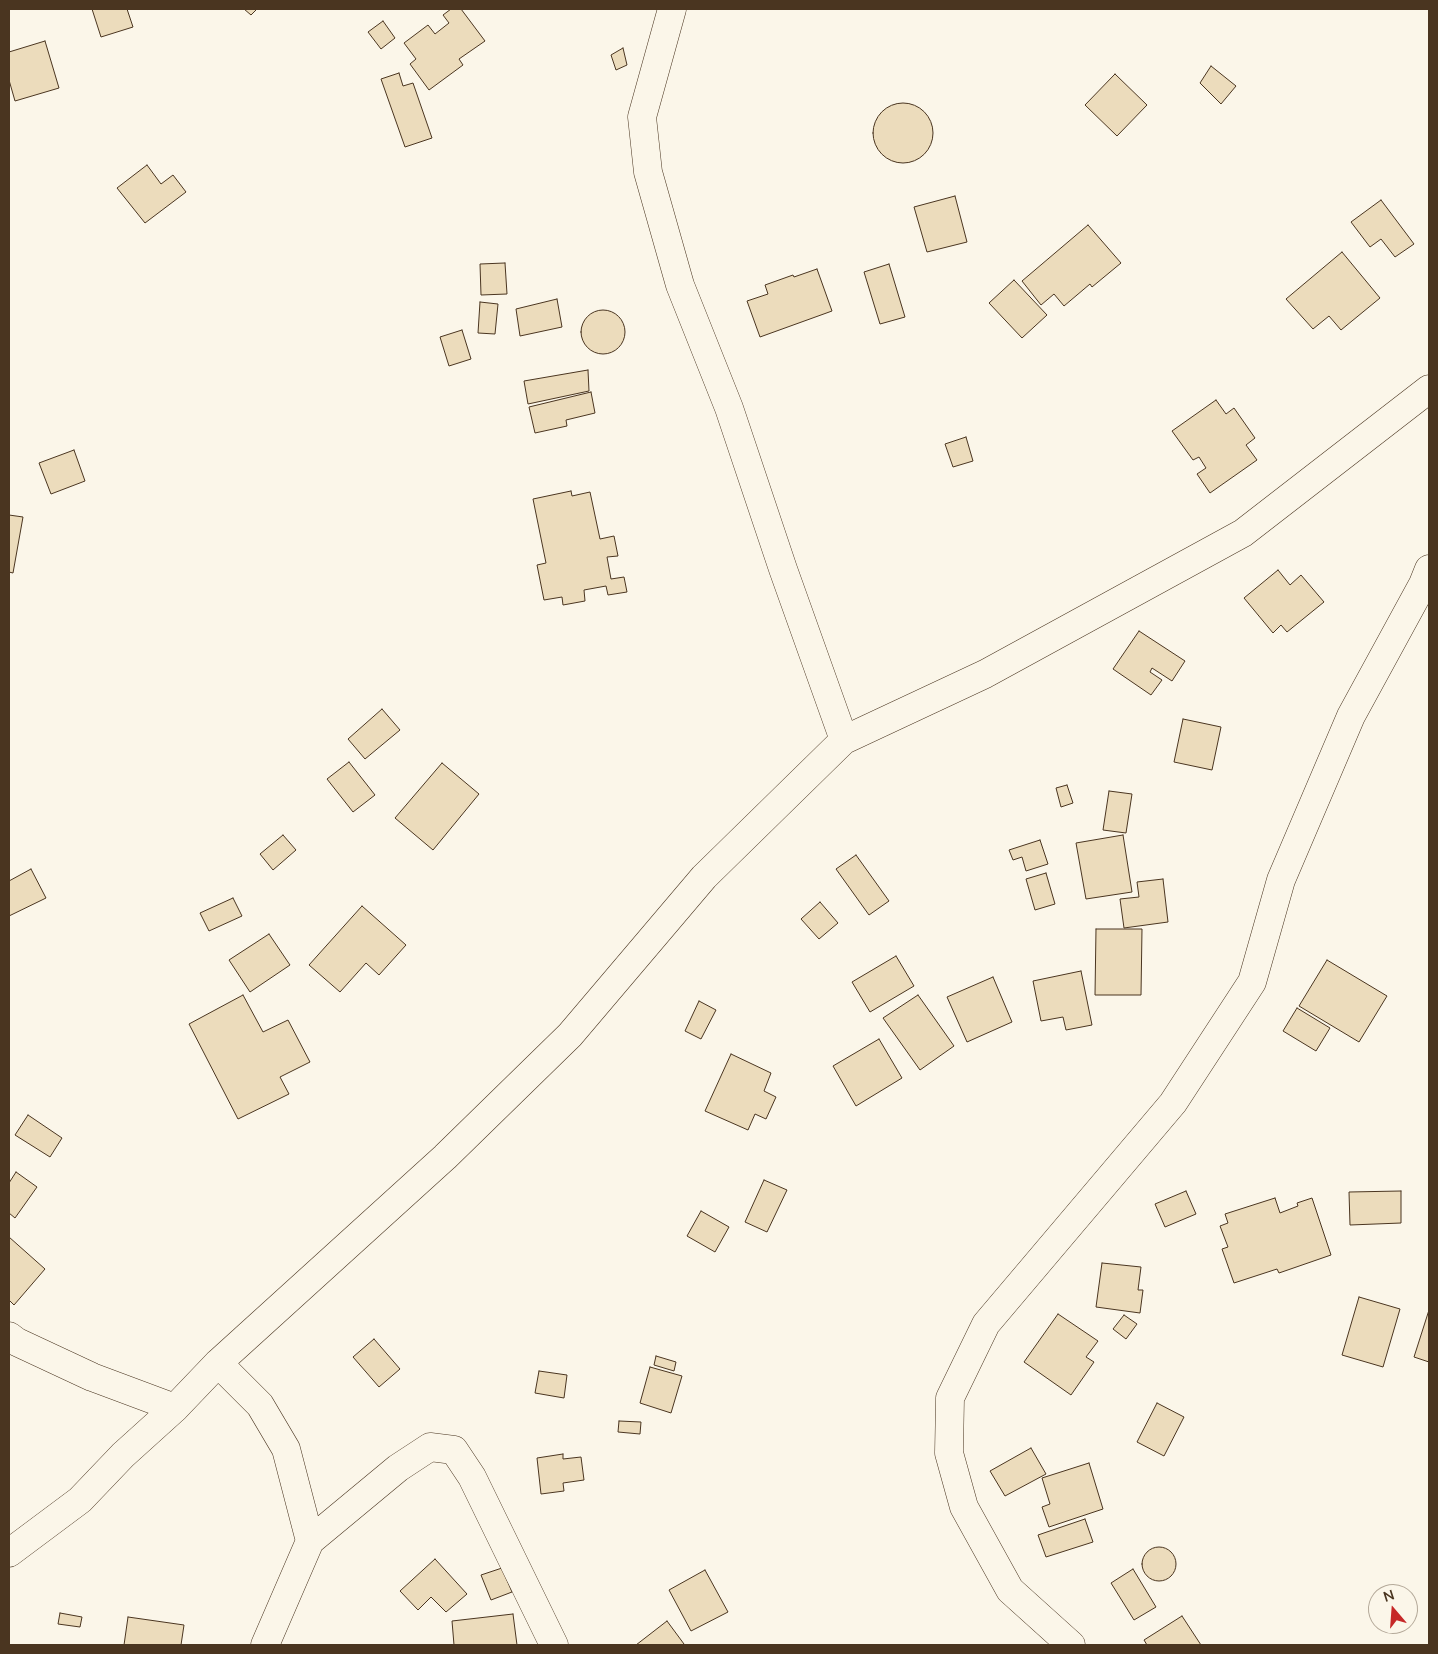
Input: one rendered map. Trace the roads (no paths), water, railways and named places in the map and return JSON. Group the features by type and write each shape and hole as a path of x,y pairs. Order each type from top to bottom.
{"street":[{"path":"672,9 642,117 648,172 680,285 730,408 783,569 844,740"},
{"path":"9,1553 80,1500 123,1455 175,1408 218,1363 445,1156 570,1035 704,877 844,740 985,674 1242,534 1429,389"},
{"path":"1071,1645 1010,1590 964,1507 949,1452 950,1398 986,1324 1174,1102 1252,982 1281,880 1351,716 1423,584 1429,569"},
{"path":"9,1336 17,1342 92,1377 175,1408"},
{"path":"218,1363 260,1406 286,1449 310,1541"},
{"path":"265,1645 310,1541 398,1468 430,1447 454,1450 472,1477 554,1645"}]}
